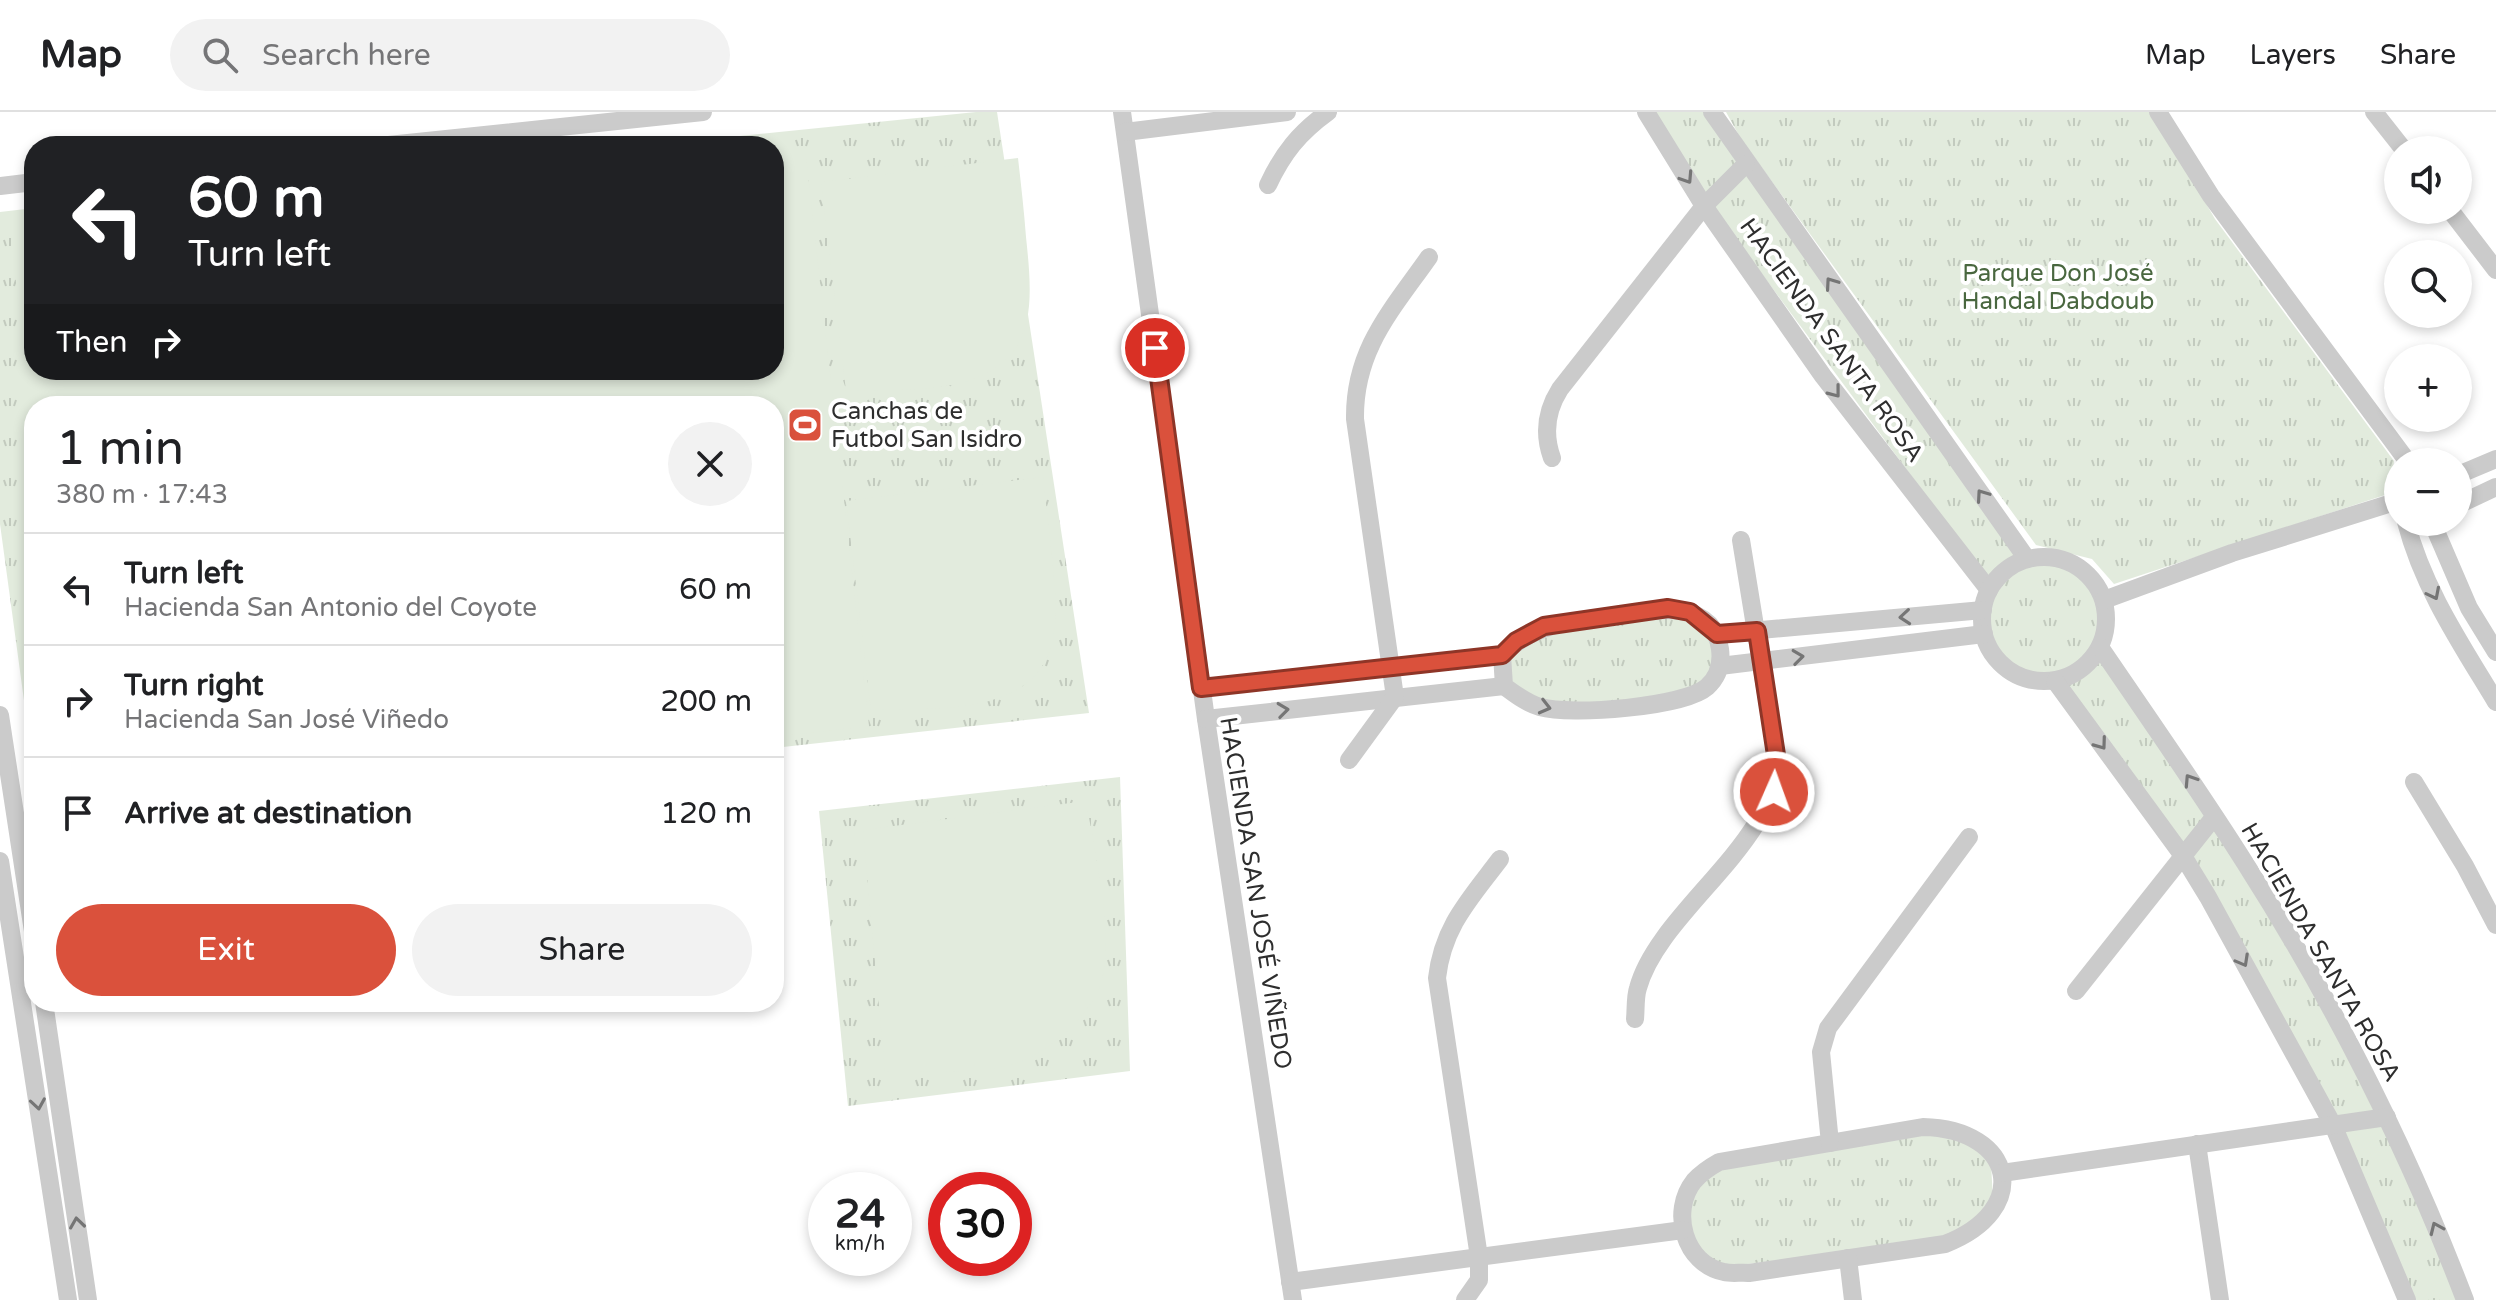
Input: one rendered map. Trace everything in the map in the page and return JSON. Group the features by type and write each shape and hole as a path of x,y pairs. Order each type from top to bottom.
{"street":[{"path":"474,136 703,112"},
{"name":"HACIENDA SAN JOSÉ VIÑEDO","path":"1122,112 1201,688 1292,1291"},
{"path":"1125,132 1287,112"},
{"path":"1268,185 1283,154 1300,133 1328,112"},
{"name":"HACIENDA SANTA ROSA","path":"1646,112 1704,206 1823,376 1989,590"},
{"name":"HACIENDA SANTA ROSA","path":"1712,112 2027,559"},
{"path":"2158,112 2211,196 2398,448"},
{"path":"2374,112 2393,136"},
{"path":"1552,458 1546,433 1553,400 1704,206 1746,164"},
{"path":"0,186 24,183"},
{"path":"2461,224 2495,265"},
{"path":"1349,760 1395,697 1355,419 1355,392 1368,347 1429,257"},
{"path":"2472,469 2496,459"},
{"path":"2472,498 2496,487"},
{"path":"2104,600 2258,544 2384,506"},
{"path":"2359,515 2384,518"},
{"path":"2411,536 2423,572 2453,632 2495,697"},
{"path":"2438,536 2463,597 2496,652"},
{"path":"1635,1019 1638,988 1653,957 1758,820 1774,792 1778,774 1741,540"},
{"path":"2043,556 2074,564 2097,585 2104,600 2106,624 2100,647 2089,663 2074,674 2055,681 2024,678 2011,672 1999,662 1984,634 1983,610 1989,590 1999,576 2027,559 2043,556"},
{"path":"1201,688 1502,655 1516,641 1544,626 1668,608 1690,612 1717,634 1983,610"},
{"path":"1206,719 1504,686 1539,707 1578,711 1688,698 1710,685 1720,666 1717,634"},
{"path":"1720,666 1984,634"},
{"name":"HACIENDA SANTA ROSA","path":"2100,647 2214,817 2312,975 2387,1117 2465,1300"},
{"path":"1502,655 1504,686"},
{"path":"2055,681 2183,856 2333,1125 2407,1300"},
{"path":"0,715 24,872"},
{"path":"2414,782 2465,866 2496,925"},
{"path":"2076,991 2214,817"},
{"path":"1830,1143 1821,1052 1828,1028 1969,837"},
{"path":"1465,1300 1479,1280 1479,1257 1437,978 1449,928 1500,859"},
{"path":"0,861 68,1300"},
{"path":"46,1012 88,1300"},
{"path":"32,1066 53,1061"},
{"path":"2002,1173 2387,1117"},
{"path":"1923,1127 1942,1127 1960,1131 1985,1146 2002,1173 1998,1202 1990,1218 1967,1235 1945,1244 1749,1273 1723,1272 1704,1263 1694,1252 1683,1230 1684,1201 1693,1182 1719,1162 1923,1127"},
{"path":"2197,1144 2220,1300"},
{"path":"1292,1291 1479,1257 1683,1230"},
{"path":"61,1258 81,1255"},
{"path":"1848,1258 1853,1300"}],"green space":[{"path":"997,112 1089,713 784,747 784,396 24,396 24,700 0,524 0,212 24,209 24,380 784,380 784,136 740,136"},
{"path":"1654,112 1707,112 2020,556 1995,571 1989,581 1705,197"},
{"name":"Parque Don José Handal Dabdoub","path":"1726,112 2153,112 2215,219 2384,448 2384,495 2114,584 2092,559 2036,545 1741,139"},
{"name":"Canchas de Futbol San Isidro","path":"805,147 869,726 784,736 784,396 29,396 27,380 784,380 784,149"},
{"path":"1018,158 1030,286 1025,328 1016,347 1003,362 983,375 956,384 846,391 821,182"},
{"name":"Canchas de Futbol San Isidro","path":"24,236 24,355 11,237"},
{"path":"1043,477 1056,605 1051,648 1042,666 1029,682 1008,694 981,703 871,710 846,501"},
{"path":"2046,562 2067,567 2085,579 2097,597 2102,618 2097,639 2085,657 2067,669 2046,674 2025,669 2007,657 1995,639 1990,618 1995,597 2007,579 2025,567"},
{"path":"1692,616 1710,635 1714,666 1691,693 1578,708 1552,705 1510,683 1507,664 1518,646 1547,628"},
{"path":"2100,655 2206,817 2184,848 2063,684 2085,674"},
{"path":"1120,777 1130,1071 848,1106 819,811"},
{"path":"1086,801 1102,896 1106,947 1099,989 1087,1009 1056,1041 1014,1064 966,1071 885,1072 863,830"},
{"path":"2213,826 2310,980 2380,1113 2337,1118 2191,859"},
{"path":"2384,1122 2458,1300 2411,1300 2339,1127"},
{"path":"1926,1131 1956,1133 1991,1162 1993,1201 1979,1222 1943,1240 1724,1267 1705,1258 1693,1242 1688,1203 1694,1188 1719,1166"}],"place":[{"name":"Canchas de Futbol San Isidro","path":"805,425"}],"route":[{"path":"1155,348 1201,688 1502,655 1516,641 1544,626 1668,608 1690,612 1708,623 1717,634 1757,631 1776,755 1778,774 1774,792"}]}
